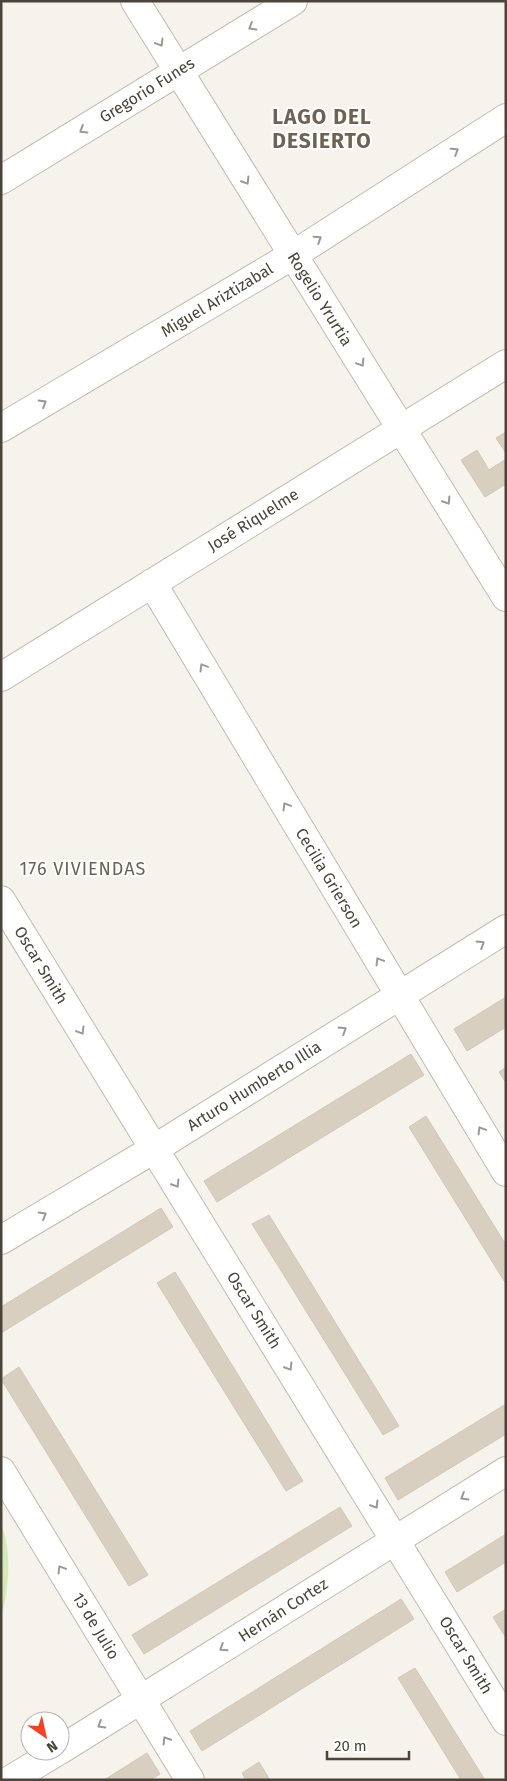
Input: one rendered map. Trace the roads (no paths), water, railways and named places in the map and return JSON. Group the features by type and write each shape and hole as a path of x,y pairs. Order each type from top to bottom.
{"street":[{"name":"Rogelio Yrurtia","path":"135,1 506,597"},
{"name":"Gregorio Funes","path":"1,180 293,1"},
{"name":"Miguel Ariztizabal","path":"1,428 292,255 506,118"},
{"name":"José Riquelme","path":"1,677 506,364"},
{"name":"Cecilia Grierson","path":"152,583 506,1172"},
{"name":"Oscar Smith","path":"1,900 506,1721"},
{"name":"Arturo Humberto Illia","path":"1,1240 154,1149 506,929"},
{"name":"13 de Julio","path":"1,1471 190,1780"},
{"name":"Hernán Cortez","path":"70,1743 142,1700 395,1538 506,1471"},
{"name":"Hernán Cortez","path":"10,1780 41,1761"}],"district":[{"name":"LAGO DEL DESIERTO","path":"322,129"},
{"name":"176 VIVIENDAS","path":"83,869"}]}
